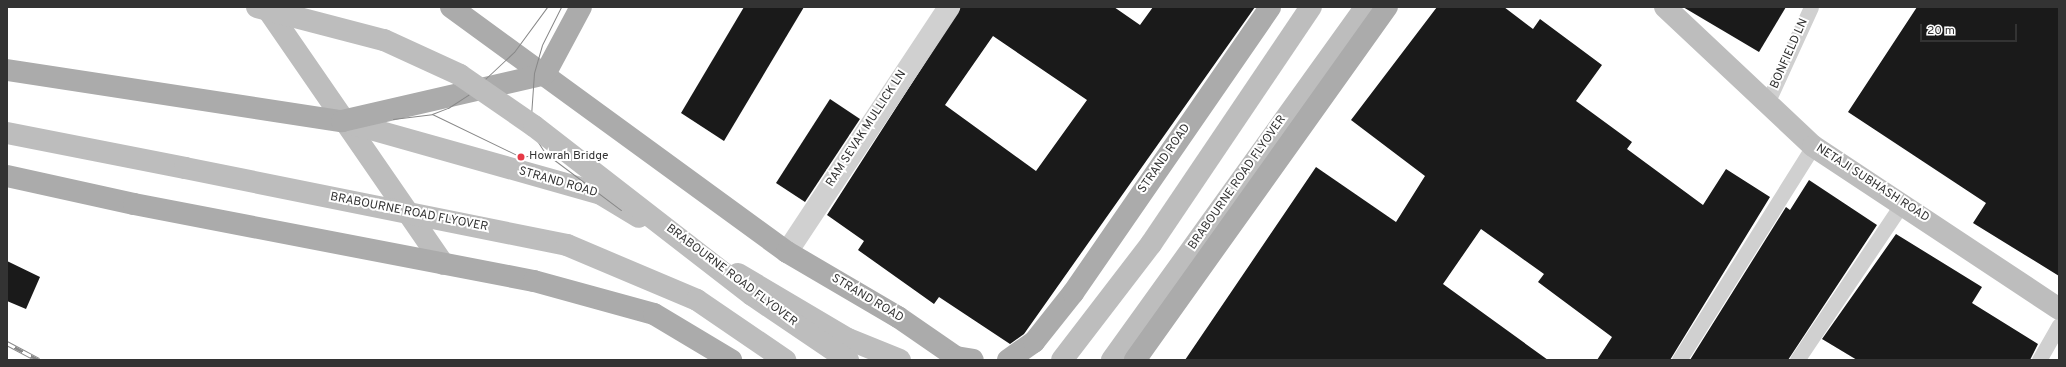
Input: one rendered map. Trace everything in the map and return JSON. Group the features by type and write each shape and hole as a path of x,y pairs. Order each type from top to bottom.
{"main road":[{"name":"BRABOURNE ROAD FLYOVER","path":"258,7 384,40 460,75 534,126 752,295 848,360"},
{"path":"266,7 342,121 443,264"},
{"name":"STRAND ROAD","path":"451,7 545,74 787,252 898,317 956,357 973,360"},
{"path":"7,70 342,121 545,74 581,7"},
{"name":"STRAND ROAD","path":"1008,360 1034,342 1072,293 1270,7"},
{"path":"1062,360 1151,244 1311,7"},
{"name":"BRABOURNE ROAD FLYOVER","path":"1112,360 1366,7"},
{"path":"1135,360 1387,7"},
{"name":"NETAJI SUBHASH ROAD","path":"1665,7 1768,101 1813,146 2059,309"},
{"name":"STRAND ROAD","path":"342,121 601,194 848,339 900,360"},
{"name":"BRABOURNE ROAD FLYOVER","path":"7,133 567,245 697,300 785,360"},
{"path":"7,176 534,281 654,314 731,360"}],"street":[{"name":"RAM SEVAK MULLICK LN","path":"787,252 949,7"}],"lane":[{"name":"BONFIELD LN","path":"1768,101 1811,7"},
{"path":"1679,360 1813,146"},
{"path":"1796,360 1902,204"},
{"path":"2039,360 2059,325"}],"building":[{"path":"744,7 804,7 724,141 681,113"},
{"path":"961,7 1114,7 1140,25 1153,7 1255,7 1024,334 1010,344 939,297 934,304 858,250 864,241 827,215","holes":["993,36 1087,100 1036,171 945,105"]},
{"path":"1437,7 1504,7 1533,29 1540,19 1602,65 1576,101 1632,142 1627,149 1703,205 1726,169 1770,197 1670,360 1597,360 1612,337 1538,282 1544,274 1481,229 1443,284 1548,360 1185,360 1316,167 1396,222 1425,176 1351,120"},
{"path":"1683,7 1786,7 1759,52"},
{"path":"1917,7 2059,7 2059,276 1973,223 1986,203 1848,112"},
{"path":"830,99 860,119 805,202 776,183"},
{"path":"1809,180 1877,225 1788,360 1690,360 1786,207 1790,210"},
{"path":"1896,234 1982,287 1972,303 2038,344 2030,360 1857,360 1822,339"},
{"path":"7,261 40,277 26,309 7,301"}],"tram line":[{"path":"393,119 432,114 448,108 468,95 514,52 547,7"},
{"path":"561,7 542,45 534,73 531,112 534,136 545,153 621,210"},
{"path":"432,114 521,157 545,153"}],"railway":[{"path":"7,343 39,360"}],"place":[{"name":"Howrah Bridge","path":"521,157"}]}
